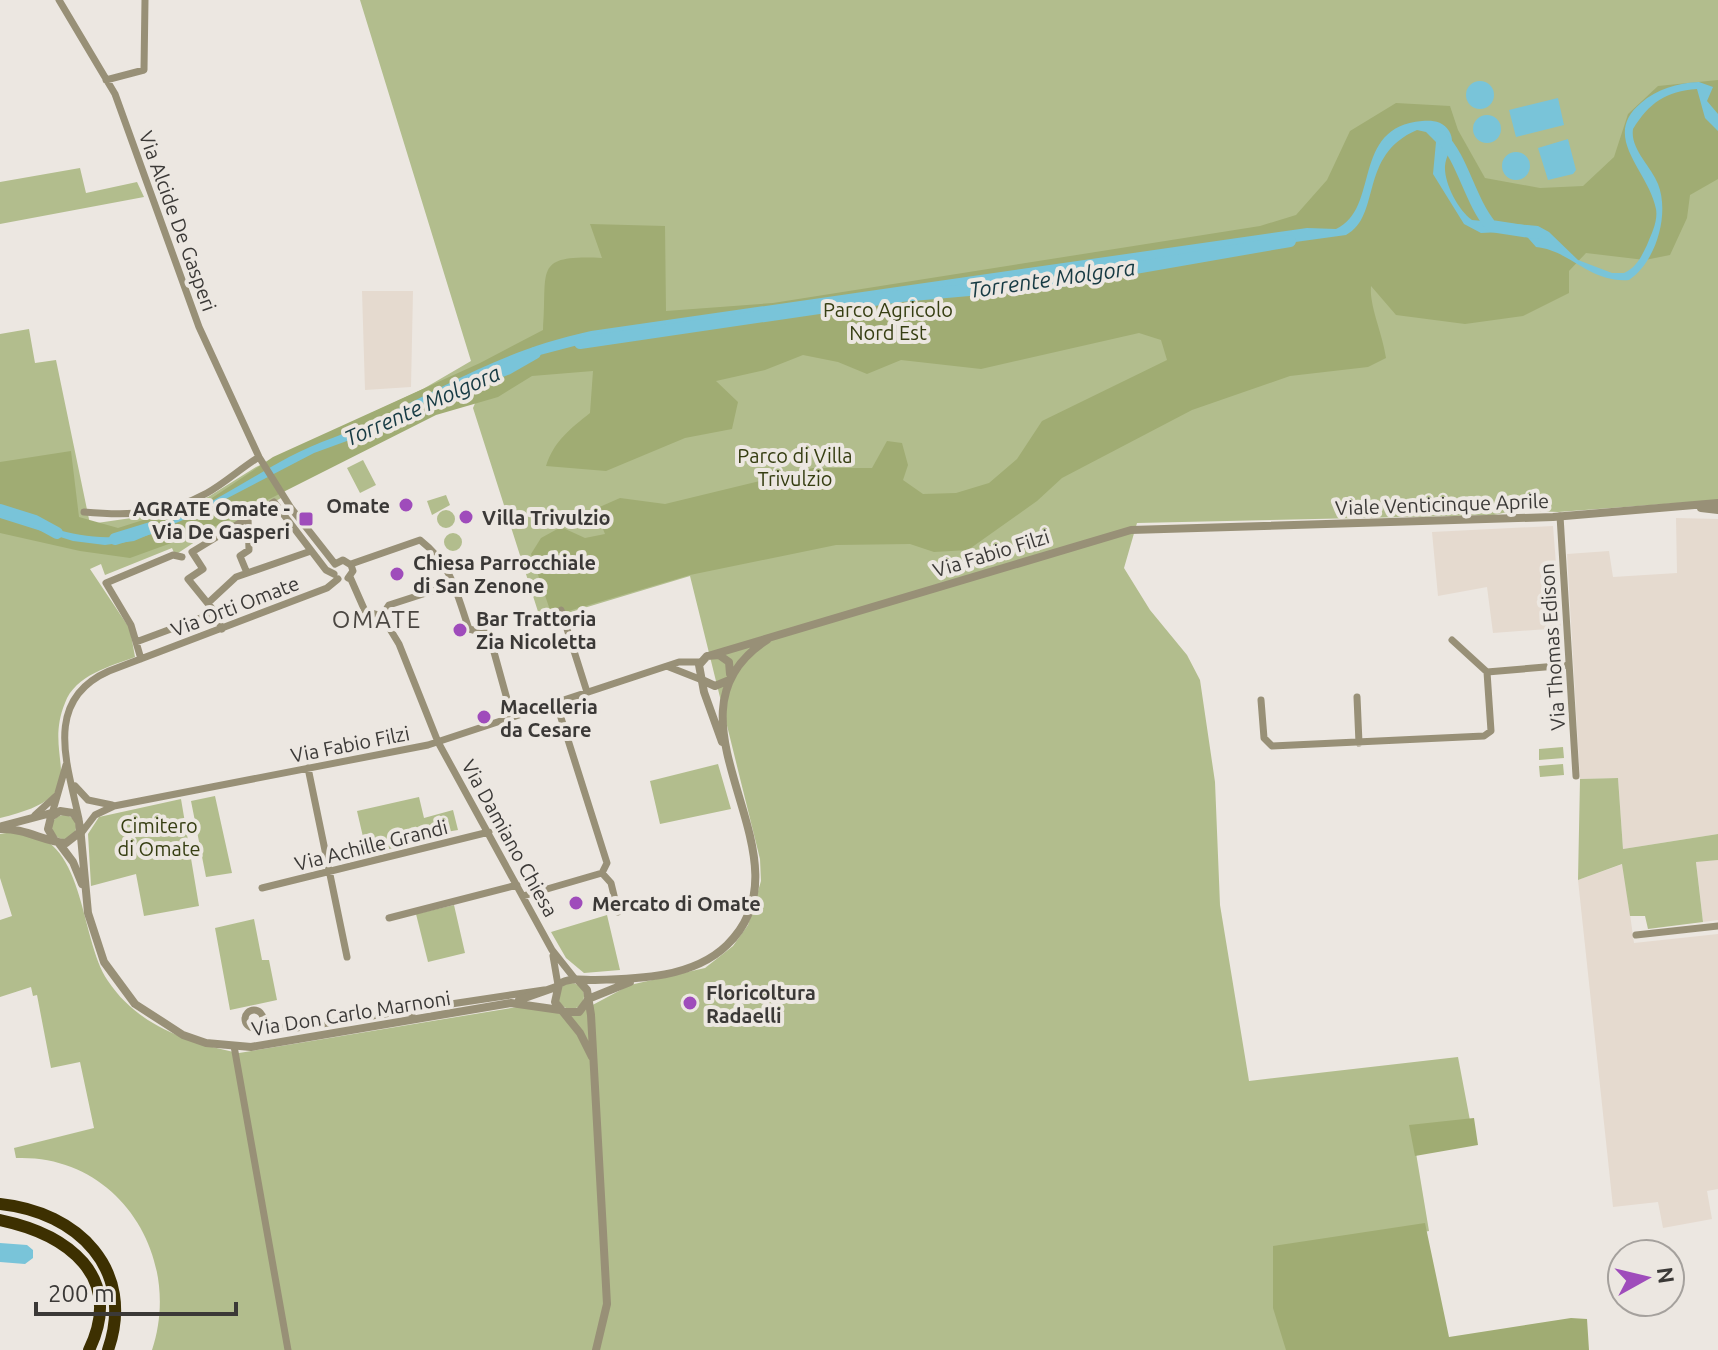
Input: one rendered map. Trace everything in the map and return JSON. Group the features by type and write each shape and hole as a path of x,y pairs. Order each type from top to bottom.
{"highway":[{"path":"0,1204 32,1210 68,1227 102,1259 115,1302 108,1350"},
{"path":"0,1220 53,1239 80,1258 90,1271 100,1313 89,1350"}],"street":[{"name":"Via Alcide De Gasperi","path":"59,0 118,102 199,327 260,460 335,564"},
{"path":"106,80 144,70 145,0"},
{"path":"84,512 128,516 161,510 208,493 260,460"},
{"name":"Via Orti Omate","path":"56,814 66,756 65,721 76,695 93,679 327,588 336,576 326,570 274,502 192,552 203,569 188,579 208,603"},
{"name":"Viale Venticinque Aprile","path":"1208,525 1560,516 1718,503"},
{"name":"Viale Venticinque Aprile","path":"1676,507 1718,510"},
{"name":"Via Thomas Edison","path":"1560,516 1576,776"},
{"path":"247,573 240,556 249,550 248,518"},
{"name":"Via Fabio Filzi","path":"0,827 76,808 111,805 438,742 682,661 704,659 1111,534 1159,527 1208,525"},
{"path":"351,564 350,577 336,576 335,564 343,560 351,564 420,540 451,573 472,631 489,634 512,717"},
{"path":"222,629 208,603 236,577 311,551"},
{"path":"141,659 136,642 106,583 173,555 182,557"},
{"name":"Via Damiano Chiesa","path":"350,577 365,611 382,616 399,644 438,742 552,950 577,980"},
{"path":"382,616 388,605 454,584"},
{"path":"561,610 587,692"},
{"name":"Via Orti Omate","path":"136,642 206,616"},
{"name":"Via Fabio Filzi","path":"728,678 756,647 786,632"},
{"path":"1261,700 1264,738 1272,746 1488,734 1491,731 1487,672 1452,640"},
{"path":"511,1003 577,980 638,978 673,972 710,959 732,940 749,912 756,869 721,712 728,678 727,660 717,654 704,659 699,671 716,729 728,753"},
{"path":"1487,672 1569,665"},
{"path":"667,667 683,670 715,686 728,678"},
{"path":"1357,697 1359,743"},
{"path":"523,896 602,873 607,863 556,702"},
{"name":"Via Orti Omate","path":"66,756 79,830"},
{"path":"308,768 347,957"},
{"path":"71,774 83,796 111,805"},
{"path":"32,817 47,806 61,788"},
{"name":"Via Fabio Filzi","path":"79,830 111,805"},
{"path":"73,813 79,830 69,843 57,842 48,832 56,814 73,813"},
{"name":"Via Fabio Filzi","path":"0,827 24,830 57,842"},
{"name":"Via Don Carlo Marnoni","path":"79,830 86,897"},
{"name":"Via Achille Grandi","path":"262,888 489,832"},
{"name":"Via Don Carlo Marnoni","path":"57,842 74,866 104,962 135,1004 183,1035 234,1046 260,1046 412,1015 511,1003"},
{"path":"602,873 611,883 618,912"},
{"path":"389,918 517,885"},
{"path":"1636,935 1718,926"},
{"name":"Via Damiano Chiesa","path":"552,950 557,986"},
{"path":"511,1003 538,1004 579,1012 588,999 638,978"},
{"path":"577,980 586,988 588,999 607,1304 596,1350"},
{"path":"557,986 554,999 574,1025 592,1057"},
{"path":"262,1023 290,1029 391,1013 404,1005 412,1015 546,990"},
{"path":"574,1025 591,1033"},
{"path":"234,1046 288,1350"}],"shaded area":[{"path":"362,291 413,291 411,387 365,390"},
{"path":"1676,518 1718,519 1718,834 1623,849 1618,778 1580,779 1567,554 1609,551 1613,577 1677,573"},
{"path":"1553,526 1561,628 1493,633 1487,587 1438,596 1432,532"},
{"path":"1718,860 1718,920 1703,922 1696,861"},
{"path":"1623,864 1634,943 1718,934 1718,1189 1707,1191 1712,1219 1663,1228 1658,1202 1613,1207 1578,880"}],"green space":[{"name":"Parco Agricolo Nord Est","path":"360,0 1718,0 1718,500 1558,512 1532,511 1530,507 1494,515 1137,523 1124,568 1150,610 1187,655 1200,680 1215,782 1220,905 1249,1081 1458,1057 1472,1131 1416,1153 1429,1231 1347,1246 1298,1350 152,1350 159,1315 158,1280 150,1247 134,1218 112,1192 85,1173 53,1161 16,1158 14,1148 94,1128 80,1062 51,1068 37,995 33,996 31,987 0,997 0,920 12,916 0,878 0,834 29,833 50,843 64,860 75,883 98,960 108,981 134,1010 183,1038 239,1053 523,1006 572,1016 630,985 705,968 733,946 748,925 761,881 760,859 690,576 541,621 473,408 476,401 472,389 277,479 286,495 214,538 210,532 175,555 172,548 105,575 101,564 90,569 130,629 135,657 95,673 70,693 59,724 61,774 58,787 49,798 31,809 0,818 0,334 29,329 35,363 56,360 90,524 166,513 208,497 256,467 423,389 471,361"},
{"path":"1718,80 1718,179 1690,195 1687,218 1670,255 1645,260 1586,253 1569,271 1569,293 1523,316 1465,324 1396,315 1371,286 1386,358 1368,367 1290,376 1192,410 1062,478 1037,501 968,550 934,552 910,544 836,545 690,575 552,616 531,554 541,538 561,527 585,538 605,534 595,509 620,498 665,504 813,468 872,468 887,441 902,443 908,465 903,480 923,494 956,493 989,483 1017,459 1042,421 1167,360 1161,340 1139,333 981,369 901,360 867,374 838,362 803,355 765,370 716,381 738,402 732,429 685,438 606,471 546,466 558,442 590,413 593,371 532,376 498,397 436,415 210,529 130,558 80,551 0,533 0,462 71,451 79,517 118,528 212,498 273,457 480,363 543,330 545,280 554,263 564,259 602,258 590,224 665,226 666,311 773,303 1260,226 1296,215 1327,180 1350,131 1396,103 1450,106 1458,130 1485,178 1540,188 1583,186 1614,157 1628,114 1658,86"},
{"path":"80,168 86,193 137,182 144,197 0,224 0,182"},
{"path":"363,460 376,485 360,493 347,468"},
{"path":"446,495 450,505 432,515 427,501"},
{"path":"446,510 455,519 446,528 437,519"},
{"path":"453,533 462,542 453,551 444,542"},
{"path":"1563,747 1564,758 1539,760 1539,749"},
{"path":"718,764 731,809 660,824 650,781"},
{"path":"1563,764 1564,775 1540,777 1539,766"},
{"path":"1618,778 1623,849 1718,834 1718,860 1696,862 1703,922 1648,929 1645,916 1630,916 1622,864 1578,880 1580,779"},
{"path":"215,796 232,873 206,877 191,801"},
{"path":"419,797 424,818 453,810 458,830 428,835 429,840 367,854 357,811"},
{"name":"Cimitero di Omate","path":"181,799 199,906 144,916 136,874 91,886 88,834 99,817"},
{"path":"59,815 69,815 76,822 76,832 69,839 59,839 52,832 52,822"},
{"path":"454,905 465,953 428,962 416,914"},
{"path":"607,915 620,970 584,973 566,958 551,932"},
{"path":"254,919 262,960 269,960 277,1000 230,1010 215,928"},
{"path":"571,983 580,987 584,996 580,1005 571,1009 562,1005 558,996 562,987"},
{"path":"1474,1118 1478,1145 1415,1156 1409,1125"},
{"path":"1425,1223 1449,1337 1571,1318 1587,1319 1589,1350 1286,1350 1273,1308 1273,1246"}],"water":[{"path":"1480,81 1490,85 1494,95 1490,105 1480,109 1470,105 1466,95 1470,85"},
{"name":"Torrente Molgora","path":"1699,82 1713,87 1707,101 1718,114 1718,131 1705,118 1697,89 1676,92 1659,100 1645,112 1633,129 1635,144 1658,184 1662,209 1653,250 1647,262 1629,280 1602,277 1548,249 1536,247 1522,231 1481,233 1464,224 1433,174 1436,142 1426,132 1417,130 1398,141 1386,154 1364,214 1357,226 1346,235 601,339 517,361 480,381 432,398 377,430 314,453 197,514 134,541 105,545 73,541 0,518 0,512 61,531 93,536 125,536 144,532 186,515 300,452 378,419 481,368 532,347 591,331 1307,228 1336,229 1350,219 1358,205 1375,153 1385,138 1399,127 1422,121 1437,122 1449,131 1452,144 1445,166 1449,188 1472,220 1538,226 1549,232 1578,260 1612,273 1624,273 1643,254 1656,214 1652,195 1626,141 1625,129 1630,116 1641,103 1661,90"},
{"path":"1558,98 1564,125 1516,137 1509,110"},
{"path":"1487,115 1497,119 1501,129 1497,139 1487,143 1477,139 1473,129 1477,119"},
{"path":"1568,139 1576,170 1573,174 1548,180 1538,148"},
{"path":"1516,152 1526,156 1530,166 1526,176 1516,180 1506,176 1502,166 1506,156"},
{"path":"0,1243 27,1245 33,1250 33,1258 25,1264 0,1262"}],"waterway":[{"name":"Torrente Molgora","path":"1441,137 1455,156 1491,226 1537,233"},
{"name":"Torrente Molgora","path":"580,343 901,296 1049,283 1290,241"},
{"name":"Torrente Molgora","path":"469,384 507,369 535,353"},
{"name":"Torrente Molgora","path":"0,510 35,521 57,533"},
{"name":"Torrente Molgora","path":"115,539 154,527"}],"place":[{"name":"Omate","path":"406,505"},
{"name":"Villa Trivulzio","path":"466,517"},
{"name":"AGRATE Omate - Via De Gasperi","path":"306,519"},
{"name":"Chiesa Parrocchiale di San Zenone","path":"397,574"},
{"name":"Bar Trattoria Zia Nicoletta","path":"460,630"},
{"name":"Macelleria da Cesare","path":"484,717"},
{"name":"Mercato di Omate","path":"576,903"},
{"name":"Floricoltura Radaelli","path":"690,1003"}],"district":[{"name":"OMATE","path":"377,619"}],"park label":[{"name":"Parco di Villa Trivulzio","path":"795,466"}]}
